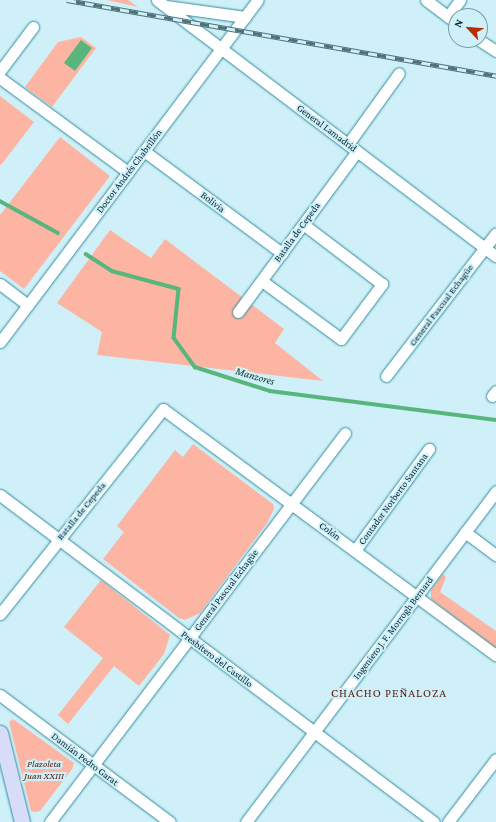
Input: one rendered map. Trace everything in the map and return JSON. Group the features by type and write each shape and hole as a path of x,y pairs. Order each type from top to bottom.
{"main road":[{"path":"0,733 22,822"}],"street":[{"name":"Doctor Andrés Chabrillón","path":"0,342 258,0"},
{"path":"426,0 448,17"},
{"path":"162,3 245,17"},
{"name":"General Lamadrid","path":"162,3 496,256"},
{"path":"0,71 33,27"},
{"path":"348,144 399,73"},
{"path":"0,78 128,172"},
{"name":"Bolivia","path":"144,150 282,253"},
{"name":"Batalla de Cepeda","path":"238,312 357,151"},
{"path":"262,281 341,339 382,284 303,224"},
{"name":"General Pascual Echagüe","path":"386,376 496,233"},
{"path":"0,284 28,305"},
{"name":"Batalla de Cepeda","path":"0,614 163,409"},
{"name":"Colón","path":"163,409 418,595 496,655"},
{"name":"General Pascual Echagüe","path":"50,822 345,433"},
{"name":"Contador Norberto Santana","path":"356,550 429,448"},
{"name":"Ingeniero J. F. Morrogh Bernard","path":"246,822 496,491"},
{"name":"Presbítero del Castillo","path":"0,495 434,822"},
{"path":"465,532 496,555"},
{"name":"Damián Pedro Garat","path":"0,696 170,822"},
{"path":"448,822 495,763"}],"green space":[{"path":"107,0 128,0 138,7"},
{"path":"81,37 96,48 52,107 25,87 58,42"},
{"path":"0,96 34,122 1,165 0,165"},
{"path":"60,137 110,176 24,289 0,271 0,215"},
{"path":"110,230 151,258 165,239 284,329 275,343 323,381 97,355 102,332 57,303"},
{"path":"193,444 273,504 274,509 267,523 200,613 185,620 179,618 103,559 124,532 117,526 175,450 183,457"},
{"path":"443,574 446,577 440,592 496,631 496,649 431,599 431,590"},
{"path":"101,580 170,635 164,654 139,686 114,666 68,724 58,715 103,658 64,627"},
{"name":"Plazoleta Juan XXIII","path":"13,719 74,763 72,769 40,811 31,811 9,722"}],"shaded area":[{"path":"81,40 92,48 75,71 64,63"}],"waterway":[{"name":"Manzores","path":"0,201 58,233"},
{"name":"Manzores","path":"86,254 112,271 179,289 174,338 195,367 270,391 496,420"}],"railway":[{"path":"67,0 496,76"}],"district":[{"name":"CHACHO PEÑALOZA","path":"389,694"}]}
